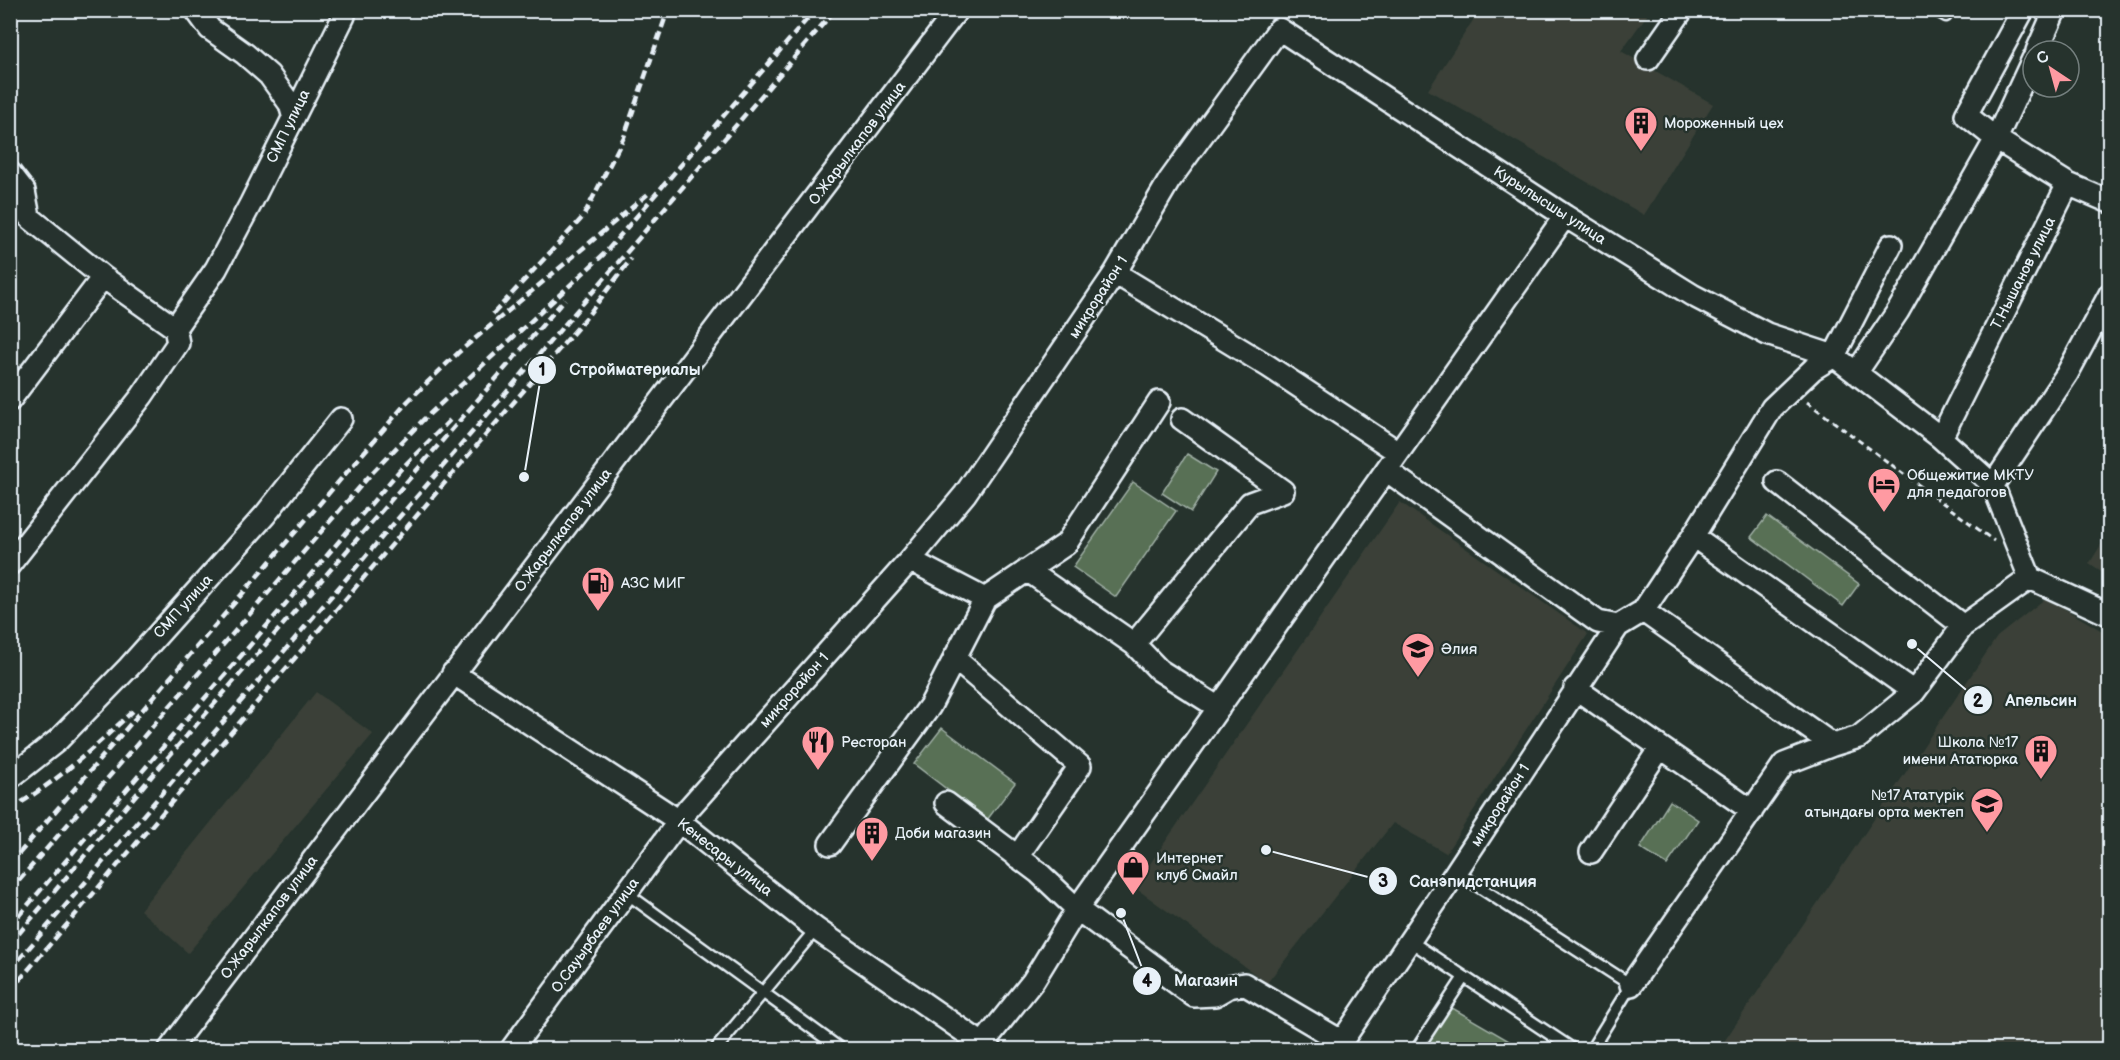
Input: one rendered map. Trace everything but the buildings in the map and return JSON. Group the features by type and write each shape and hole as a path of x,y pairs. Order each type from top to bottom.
{"street":[{"path":"196,10 210,29 245,54 269,75 290,104 293,115"},
{"name":"О.Жарылкапов улица","path":"169,1050 957,10"},
{"path":"1648,59 1682,10"},
{"path":"2023,10 1966,115 1996,139 2068,184 2109,202"},
{"path":"2042,39 2055,10"},
{"name":"СМП улица","path":"10,564 142,396 178,343 175,328 216,268 344,16"},
{"name":"Курылысшы улица","path":"1279,29 1565,216 1692,295 1767,334 1834,356 1941,438 1993,485 2030,578"},
{"name":"микрорайон 1","path":"679,820 910,560 965,494 1114,273 1169,181 1279,29"},
{"path":"1856,373 1898,311 1996,139 2021,85"},
{"path":"10,173 24,191 29,217 103,277 175,328"},
{"name":"Т.Нышанов улица","path":"1941,438 2068,184"},
{"path":"10,213 24,191"},
{"path":"984,1047 1033,981 1077,909 1565,216"},
{"path":"1386,470 1598,622 1618,626 1643,611 1693,536 1772,408 1813,369 1834,356 1892,245"},
{"path":"1114,273 1268,366 1398,452"},
{"path":"10,400 103,277"},
{"path":"1993,485 2067,374 2109,294"},
{"path":"830,844 930,706 985,598 1066,544 1159,402"},
{"name":"СМП улица","path":"10,778 57,740 129,667 265,515 341,419"},
{"path":"1134,644 1250,503 1283,491 1182,419"},
{"path":"1777,482 1963,626"},
{"path":"1693,536 1914,692"},
{"path":"910,560 985,598"},
{"path":"1027,570 1134,644 1159,670 1219,708"},
{"path":"1631,985 1784,764 1833,745 1859,738 1914,692 1963,626 2030,578 2109,615"},
{"path":"1643,611 1833,745"},
{"name":"микрорайон 1","path":"946,803 1038,873 1077,909 1194,996 1215,995 1229,987 1244,984 1338,1045 1410,941 1618,626"},
{"path":"954,658 1080,766 1017,857"},
{"name":"Кенесары улица","path":"453,673 679,820 816,929 984,1047"},
{"path":"1575,688 1752,811"},
{"path":"1591,852 1660,748"},
{"name":"О.Сауырбаев улица","path":"511,1050 679,820"}],"lane":[{"path":"1935,10 1946,16 1949,10"},
{"path":"1456,872 1631,985 1591,1050"},
{"path":"626,892 842,1050"},
{"path":"719,1048 816,929"},
{"path":"1410,941 1574,1050"},
{"path":"1416,1050 1464,977"}],"path":[{"path":"1791,390 1996,542"}],"shaded area":[{"path":"1479,11 1650,11 1621,51 1713,104 1644,215 1428,90"},
{"name":"Әлия","path":"1400,502 1588,634 1446,853 1393,823 1267,983 1134,887"},
{"path":"2109,532 2109,577 2089,564"},
{"name":"№17 Ататүрік атындағы орта мектеп","path":"2046,598 2109,635 2110,1029 2097,1049 1719,1049 1997,637"},
{"path":"316,692 373,734 188,953 140,910"}],"green space":[{"path":"1187,454 1216,472 1191,512 1162,493"},
{"path":"1133,482 1176,511 1116,597 1073,567"},
{"path":"1767,516 1859,584 1843,606 1751,537"},
{"path":"942,728 1015,783 987,820 914,764"},
{"path":"1670,801 1698,820 1667,865 1640,848"},
{"path":"1447,1005 1523,1049 1421,1050"}],"railway":[{"path":"493,314 583,217 624,137 668,10"},
{"path":"10,891 371,474 423,420 604,254 815,10"},
{"path":"10,970 835,10"},
{"path":"10,864 408,401 459,352 648,194"},
{"path":"10,991 585,319 631,259"},
{"path":"10,944 151,777 565,299"},
{"path":"10,926 400,470 453,417"},
{"path":"10,809 59,776 134,710"}],"place":[{"name":"Мороженный цех","path":"1641,152"},
{"name":"Стройматериалы","path":"524,477"},
{"name":"Общежитие МКТУ для педагогов","path":"1884,513"},
{"name":"АЗС МИГ","path":"598,612"},
{"name":"Апельсин","path":"1912,644"},
{"name":"Әлия","path":"1418,678"},
{"name":"Ресторан","path":"818,771"},
{"name":"Школа №17 имени Ататюрка","path":"2041,780"},
{"name":"№17 Ататүрік атындағы орта мектеп","path":"1987,833"},
{"name":"Санэпидстанция","path":"1266,850"},
{"name":"Доби магазин","path":"872,862"},
{"name":"Интернет клуб Смайл","path":"1133,896"},
{"name":"Магазин","path":"1121,913"}]}
